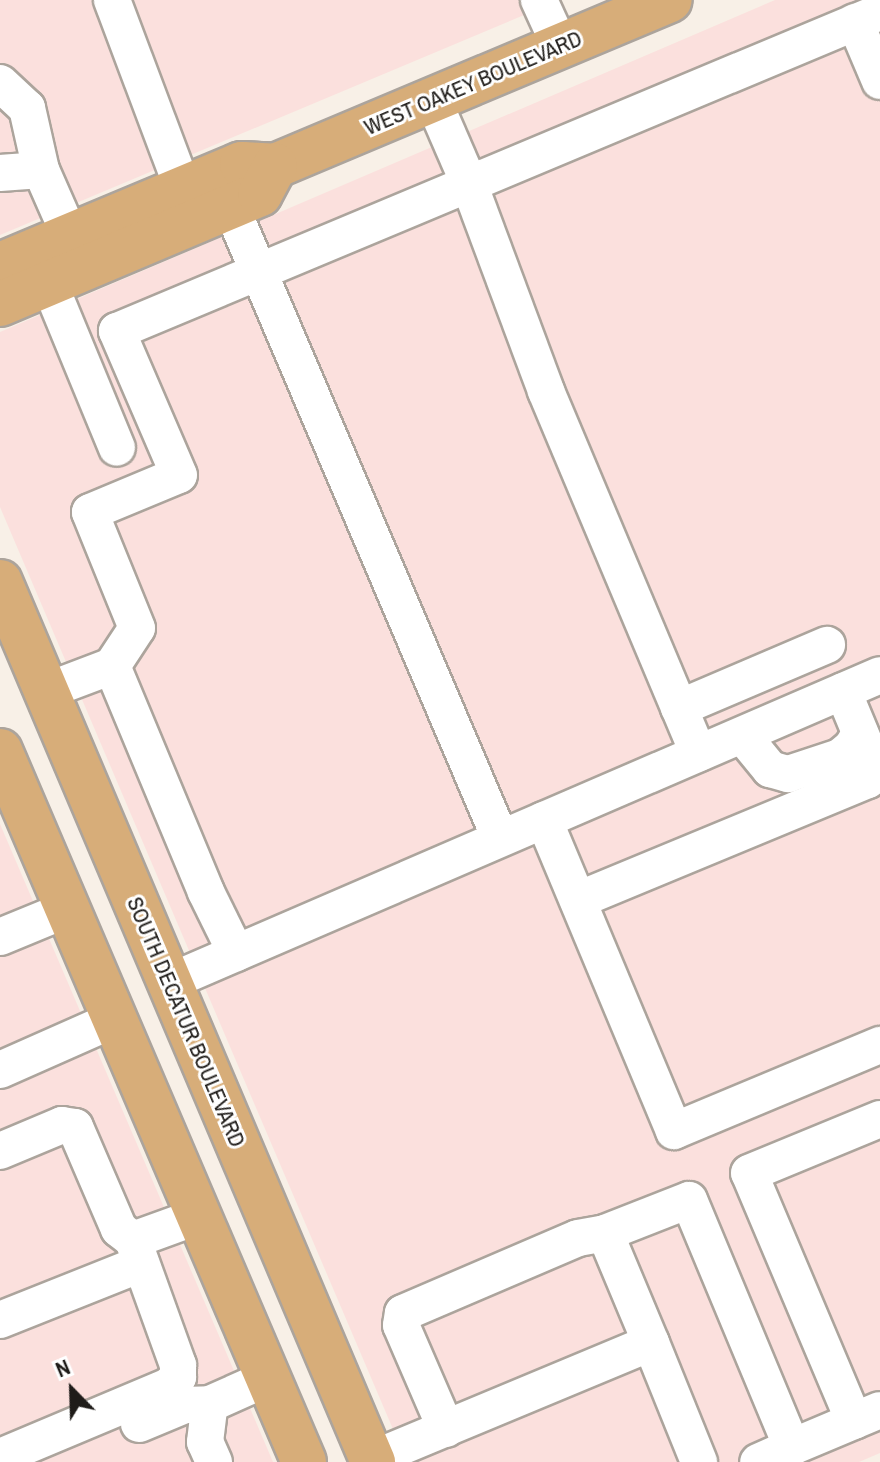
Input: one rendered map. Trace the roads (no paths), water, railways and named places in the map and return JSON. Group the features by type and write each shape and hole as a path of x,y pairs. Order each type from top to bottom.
{"main road":[{"name":"WEST OAKEY BOULEVARD","path":"0,265 242,164 275,166 670,0"},
{"path":"0,304 260,194 275,166"},
{"name":"SOUTH DECATUR BOULEVARD","path":"0,582 372,1460"},
{"path":"0,751 304,1462"},
{"path":"41,846 96,902 136,990 142,993 169,982"},
{"path":"115,1019 129,1018 152,1033 183,1104 246,1164"}],"street":[{"path":"112,0 183,189"},
{"path":"539,0 560,46"},
{"path":"46,691 112,666 137,628 90,512 179,475 117,331 468,181 868,17 880,81"},
{"path":"0,83 27,108 41,170 70,236"},
{"path":"433,100 468,181 541,379 698,753"},
{"path":"0,173 41,170"},
{"path":"231,207 500,838"},
{"path":"49,283 117,448"},
{"path":"679,708 827,645"},
{"path":"112,666 206,892 236,953"},
{"path":"169,982 880,675"},
{"path":"578,900 868,780 874,766 843,691"},
{"path":"743,736 770,769 788,774 840,757 852,747 860,733"},
{"path":"544,820 674,1131 880,1045"},
{"path":"0,937 68,909"},
{"path":"0,1070 115,1019"},
{"path":"758,1462 867,1416 749,1173 880,1119"},
{"path":"0,1151 62,1125 75,1127 119,1229 137,1252 178,1365 178,1377 169,1386 0,1457"},
{"path":"446,1429 401,1325 403,1313 578,1238 605,1233 689,1200 792,1447"},
{"path":"0,1320 137,1252 199,1216"},
{"path":"605,1233 699,1462"},
{"path":"372,1460 651,1343"},
{"path":"47,1462 185,1405 210,1404 268,1378"},
{"path":"210,1404 205,1442 214,1462"}]}
